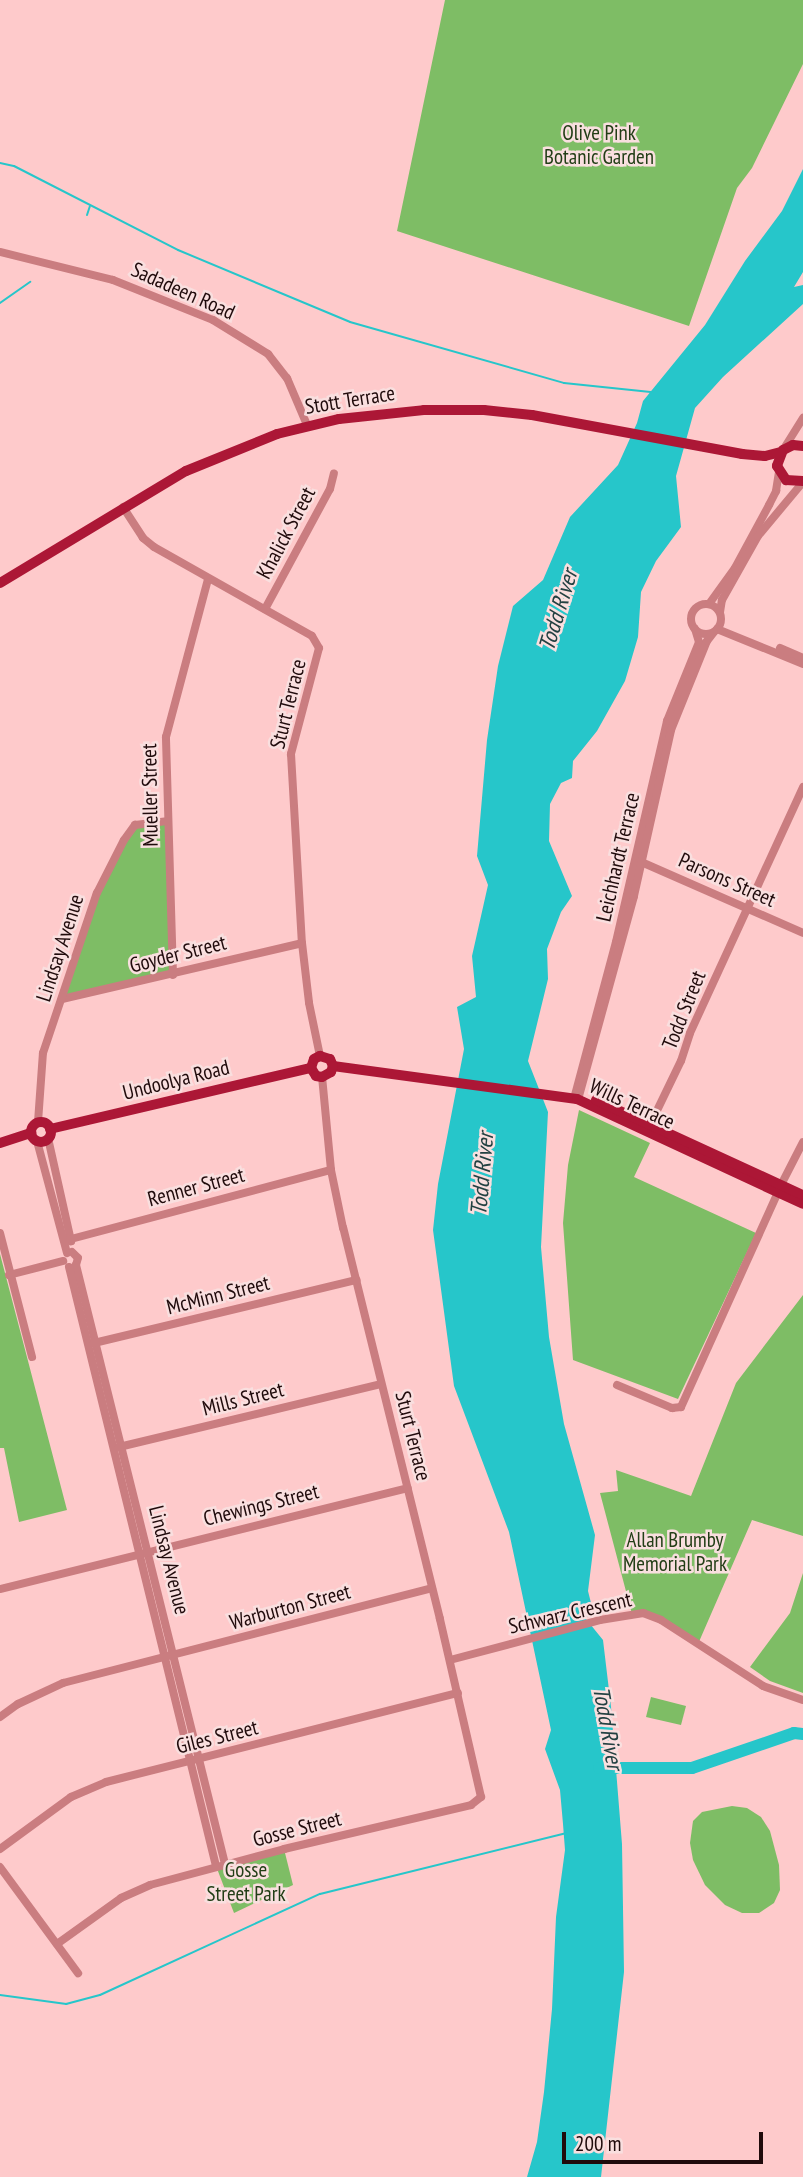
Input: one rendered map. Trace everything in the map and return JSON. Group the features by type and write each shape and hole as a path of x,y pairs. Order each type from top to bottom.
{"main road":[{"name":"Stott Terrace","path":"0,583 186,471 307,425 373,413 460,409 534,416 765,456 793,445 803,446"},
{"path":"779,471 777,461 782,451"},
{"name":"Stott Terrace","path":"742,454 779,471 791,482 803,481"},
{"path":"320,1056 330,1059 333,1066 331,1072 323,1077 316,1076 311,1069 314,1059 320,1056"},
{"path":"333,1066 574,1097"},
{"name":"Undoolya Road","path":"34,1137 311,1069"},
{"name":"Wills Terrace","path":"574,1097 780,1188 803,1195"},
{"path":"0,1143 34,1137 32,1128 38,1122 45,1123 49,1134"},
{"name":"Wills Terrace","path":"780,1188 803,1204"}],"street":[{"name":"Sadadeen Road","path":"0,253 113,280 213,320 268,354 287,379 307,425"},
{"path":"782,451 803,418"},
{"path":"779,471 773,498 730,577 709,604 694,610 691,622 702,634 715,631 803,664"},
{"name":"Khalick Street","path":"265,609 330,489 334,472"},
{"path":"715,631 721,616 722,600 758,536 803,481"},
{"name":"Sturt Terrace","path":"123,507 143,538 153,547 312,636 319,648 291,754 302,943 309,1003 320,1056"},
{"name":"Mueller Street","path":"173,975 166,737 208,579"},
{"path":"709,604 721,616 803,659"},
{"name":"Leichhardt Terrace","path":"639,861 667,721 699,642 695,629"},
{"name":"Leichhardt Terrace","path":"574,1097 639,861 671,730 715,631"},
{"name":"Todd Street","path":"648,1128 681,1061 690,1033 803,787"},
{"name":"Lindsay Avenue","path":"38,1122 43,1053 97,893 124,840 135,825 167,821"},
{"name":"Parsons Street","path":"639,861 803,933"},
{"name":"Goyder Street","path":"62,999 302,943"},
{"name":"Sturt Terrace","path":"323,1077 331,1170 481,1790 478,1801"},
{"name":"Lindsay Avenue","path":"49,1134 71,1239 69,1260"},
{"name":"Lindsay Avenue","path":"34,1137 123,1446 225,1864"},
{"path":"617,1385 672,1408 681,1407 803,1142"},
{"name":"Renner Street","path":"71,1239 331,1170"},
{"path":"0,1233 32,1357"},
{"path":"9,1275 69,1260"},
{"name":"McMinn Street","path":"92,1343 356,1280"},
{"name":"Lindsay Avenue","path":"92,1343 113,1448 216,1867"},
{"name":"Mills Street","path":"113,1448 381,1384"},
{"name":"Chewings Street","path":"0,1589 148,1550 408,1488"},
{"name":"Warburton Street","path":"0,1717 18,1704 63,1683 432,1588"},
{"name":"Schwarz Crescent","path":"450,1660 600,1620 643,1613 661,1620 763,1686 803,1700"},
{"name":"Giles Street","path":"0,1849 71,1797 106,1782 458,1693"},
{"name":"Gosse Street","path":"57,1944 121,1898 150,1885 478,1801"},
{"path":"0,1867 78,1973"}],"green space":[{"name":"Olive Pink Botanic Garden","path":"445,0 803,0 803,64 752,168 737,188 689,326 397,231"},
{"path":"167,821 173,975 62,999 97,893 135,825"},
{"path":"579,1110 650,1143 634,1177 756,1233 678,1399 573,1360 563,1223 568,1165"},
{"path":"0,1254 67,1510 19,1522 4,1448 0,1448"},
{"name":"Allan Brumby Memorial Park","path":"803,1295 803,1536 752,1520 698,1644 661,1620 632,1614 600,1493 618,1491 616,1470 691,1496 736,1383"},
{"path":"803,1573 803,1693 770,1681 750,1667 790,1613"},
{"path":"651,1697 686,1706 681,1725 646,1717"},
{"path":"732,1806 747,1808 761,1817 770,1831 779,1865 780,1890 774,1903 759,1913 742,1913 725,1905 705,1885 693,1860 690,1843 693,1821 702,1812"},
{"name":"Gosse Street Park","path":"284,1849 293,1885 234,1913 216,1866"}],"water":[{"name":"Todd River","path":"803,169 803,272 794,287 803,285 803,304 723,377 695,408 676,476 681,527 656,561 641,592 638,637 625,681 597,731 573,761 572,778 561,783 550,804 549,841 572,896 561,912 547,949 548,979 528,1061 548,1112 541,1247 549,1337 564,1424 595,1535 588,1591 592,1607 586,1619 603,1640 611,1707 622,1844 624,1972 601,2177 527,2177 537,2142 552,2009 556,1917 565,1850 560,1790 545,1749 551,1730 509,1532 454,1386 433,1230 438,1184 464,1049 457,1007 476,997 472,956 488,885 477,856 487,740 498,666 513,606 543,580 570,517 618,465 637,423 643,401 705,325 745,261 782,211"}],"waterway":[{"path":"0,163 14,166 178,250 350,322 564,383 651,392"},
{"path":"87,215 90,206"},
{"path":"0,303 30,282"},
{"name":"Todd River","path":"599,1768 692,1768 794,1733 803,1734"},
{"path":"0,1995 66,2004 100,1995 320,1894 566,1833"}]}
